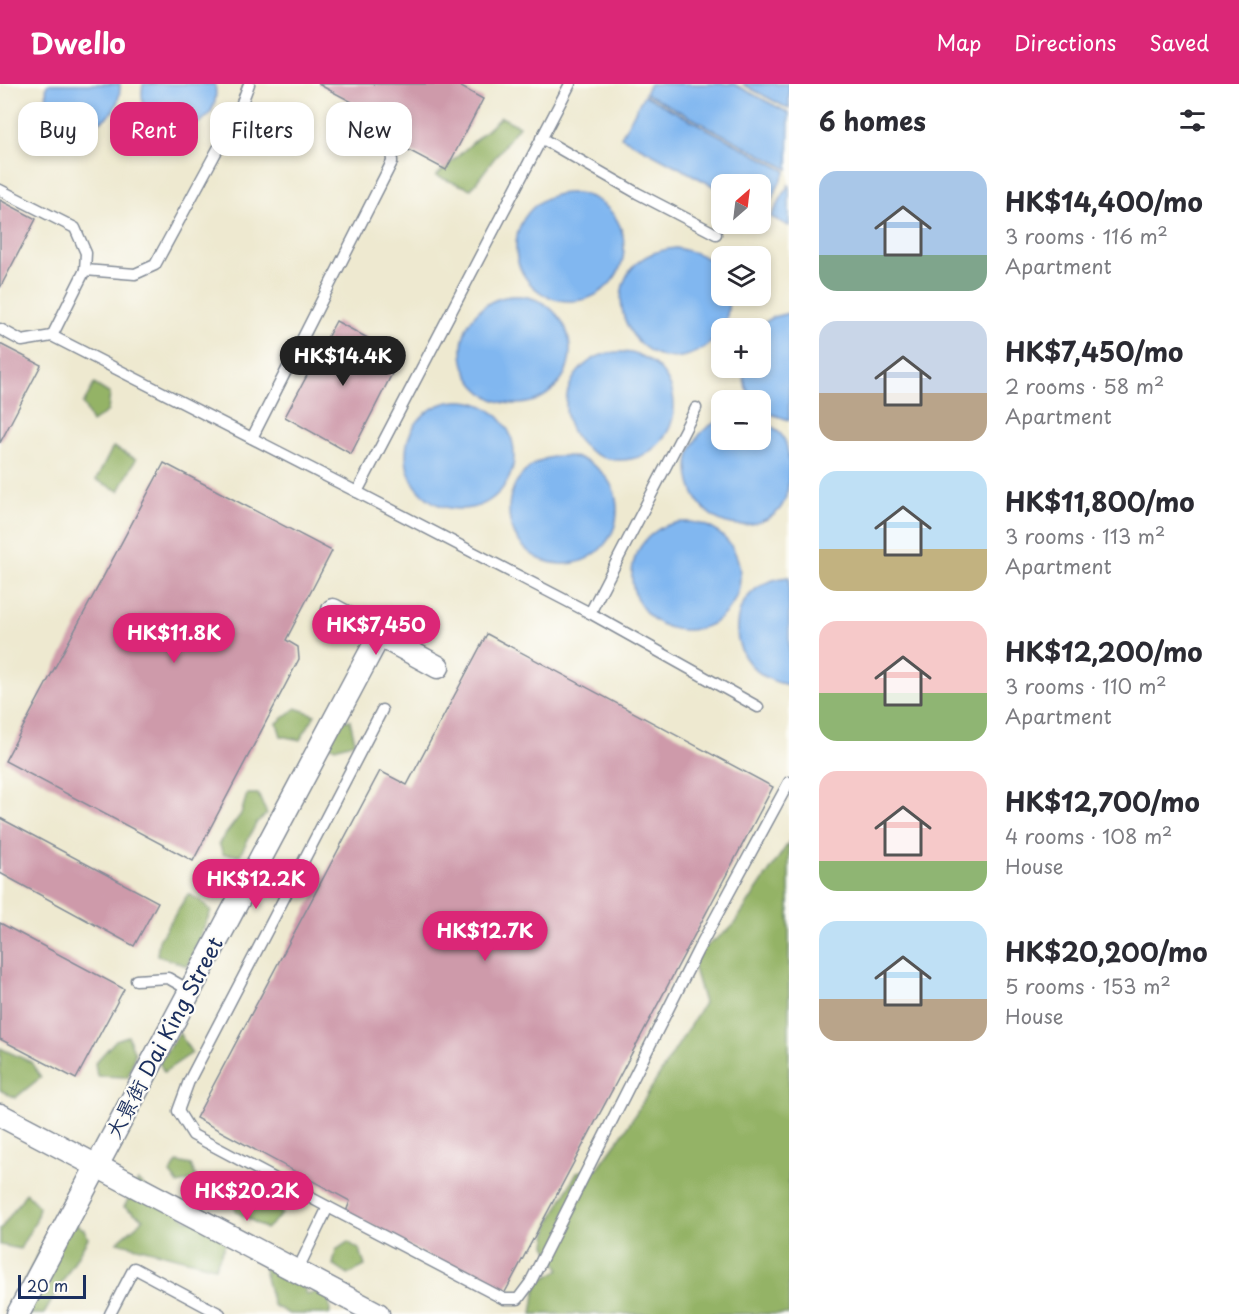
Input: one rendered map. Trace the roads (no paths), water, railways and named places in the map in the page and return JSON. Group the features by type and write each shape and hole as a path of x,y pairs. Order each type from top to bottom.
{"street":[{"path":"333,610 438,667"},
{"name":"大景街 Dai King Street","path":"18,1314 380,634"},
{"path":"0,1115 378,1314"}],"lane":[{"path":"85,270 135,274 155,265 240,108 249,84"},
{"path":"357,492 570,84"},
{"path":"541,138 637,193 711,231"},
{"path":"252,438 392,162 392,156"},
{"path":"0,190 75,228 86,253 85,270 52,336"},
{"path":"0,329 22,340 52,336 590,613 758,706"},
{"path":"590,613 696,408"},
{"path":"382,710 189,1081 178,1111 193,1135 504,1299 518,1299 530,1283 698,950 789,782"},
{"path":"136,980 168,978 189,990"},
{"path":"297,1271 328,1207"},
{"path":"110,1314 134,1268 220,1314"}],"water":[{"path":"47,84 120,84 117,102 110,102 110,113 98,122 98,102 48,101"},
{"path":"143,84 215,84 214,102 210,102 210,110 206,117 198,122 198,102 143,102"},
{"path":"650,84 734,84 789,113 788,169 645,93"},
{"path":"742,84 789,84 789,109"},
{"path":"644,95 786,171 771,200 771,174 711,174 711,185 621,137"},
{"path":"789,184 789,226 771,217"},
{"path":"570,193 591,197 608,209 620,226 624,247 620,268 608,285 591,297 570,301 549,297 532,285 520,268 516,247 520,226 532,209 549,197"},
{"path":"676,248 696,253 711,262 711,306 728,306 728,311 726,318 711,318 711,342 705,347 678,357 655,354 637,340 625,320 621,297 628,275 645,257"},
{"path":"516,296 537,300 554,312 566,329 570,350 566,371 554,388 537,400 516,404 495,400 478,388 466,371 462,350 466,329 478,312 495,300"},
{"path":"789,313 789,420 771,414 771,390 747,390 744,378 771,378 771,318"},
{"path":"620,352 641,356 658,368 670,385 674,406 670,427 658,444 641,456 620,460 599,456 582,444 570,427 566,406 570,385 582,368 599,356"},
{"path":"460,401 481,405 498,417 510,434 514,455 510,476 498,493 481,505 460,509 439,505 422,493 410,476 406,455 410,434 422,417 439,405"},
{"path":"771,426 781,435 787,447 789,471 788,490 777,512 762,521 751,524 729,524 712,516 699,502 691,485 688,466 692,448 703,432 711,427 711,450 771,450"},
{"path":"563,456 584,460 601,472 613,489 617,510 613,531 601,548 584,560 563,564 542,560 525,548 513,531 509,510 513,489 525,472 542,460"},
{"path":"686,522 707,526 724,538 736,555 740,576 736,597 724,614 707,626 686,630 665,626 648,614 636,597 632,576 636,555 648,538 665,526"},
{"path":"789,577 789,685 766,677 750,664 740,648 737,629 740,611 750,595 766,583"}]}
